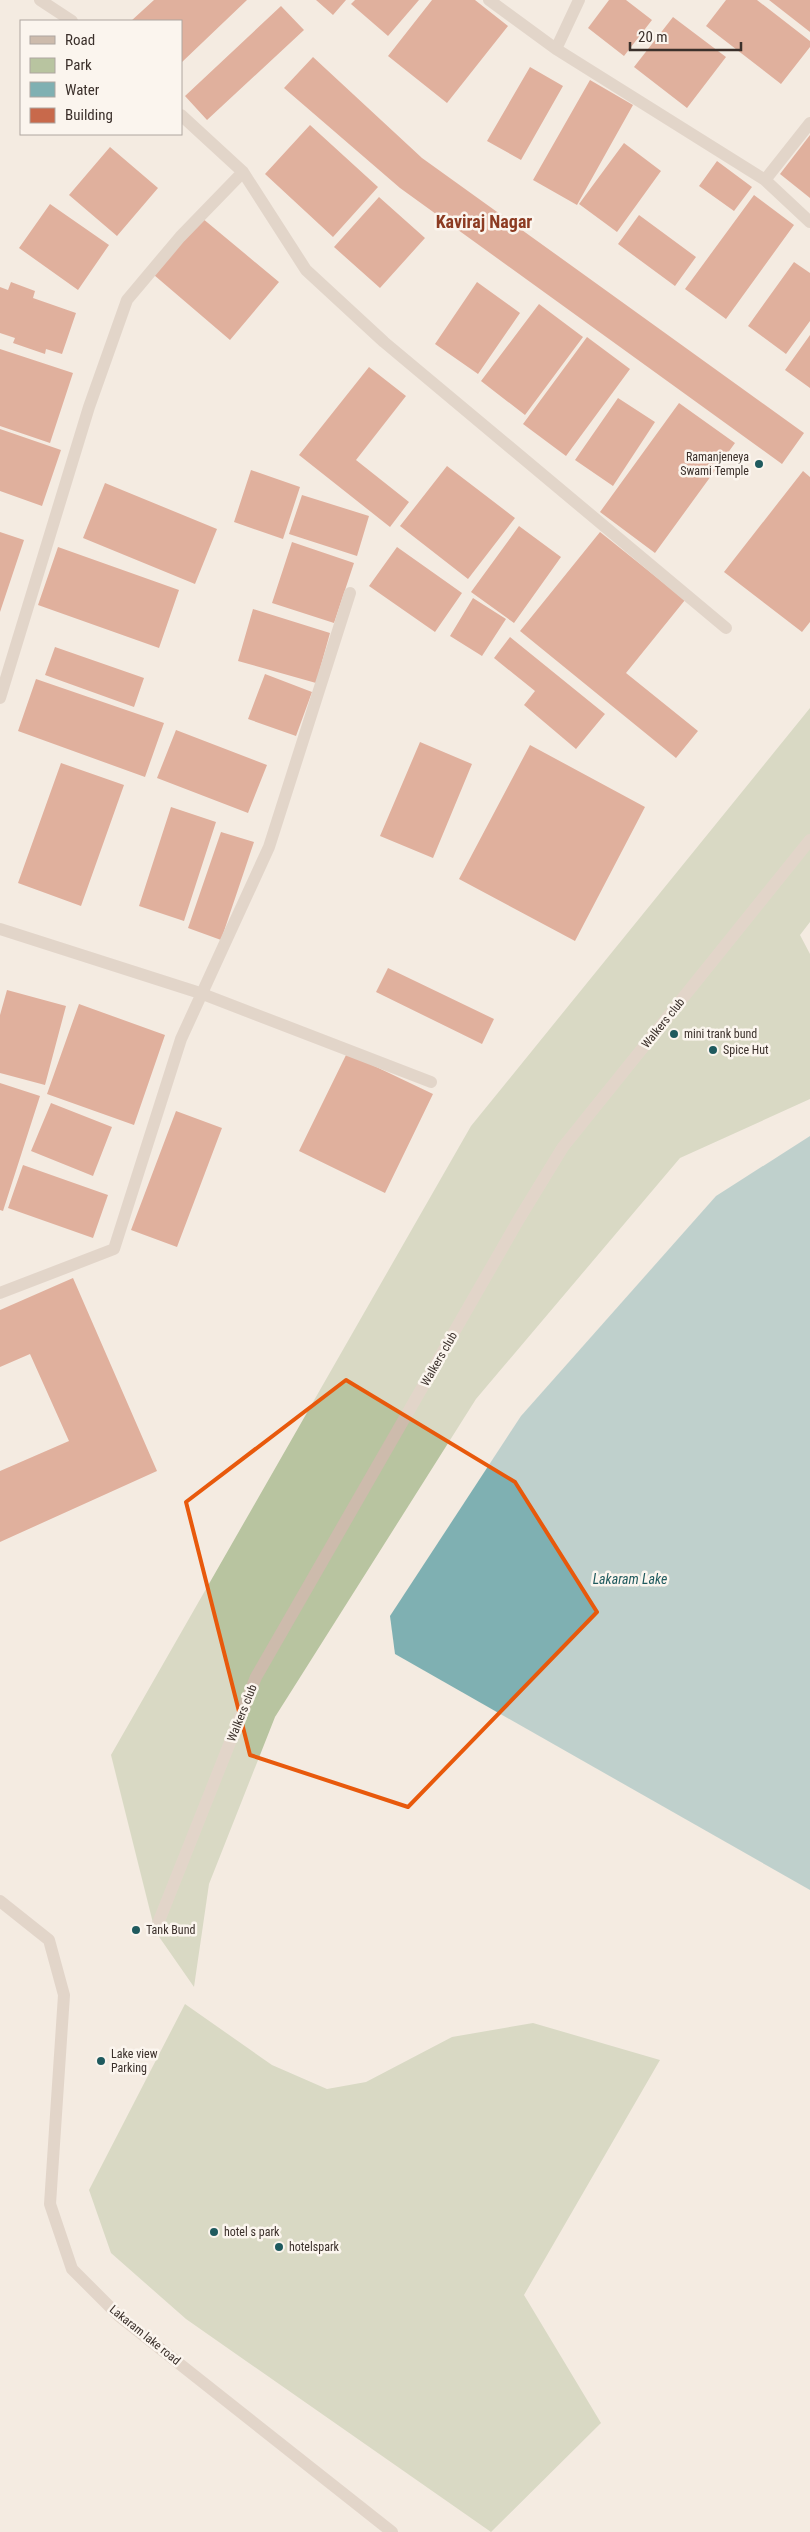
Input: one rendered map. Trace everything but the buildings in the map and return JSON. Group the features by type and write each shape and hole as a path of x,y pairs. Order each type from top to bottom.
{"street":[{"path":"40,0 70,20"},
{"path":"489,0 556,49 765,180 810,222"},
{"path":"556,49 579,0"},
{"path":"182,116 243,172 306,270 384,342 726,628"},
{"path":"765,180 810,123"},
{"path":"0,698 89,407 127,300 180,237 243,172"},
{"path":"0,1293 114,1249 180,1039 269,847 350,593"},
{"name":"Walkers club","path":"155,1931 256,1678 519,1220 563,1147 810,840"},
{"path":"0,929 200,993 431,1082"},
{"name":"Lakaram lake road","path":"0,1901 49,1940 64,1995 50,2204 72,2269 119,2316 392,2532"}],"highlighted area":[{"path":"346,1380 515,1482 597,1612 408,1807 250,1755 186,1502"}],"green space":[{"path":"810,708 810,922 800,935 810,954 810,1099 680,1158 476,1399 275,1717 209,1884 194,1987 155,1931 111,1755 471,1126"},
{"path":"185,2004 272,2065 327,2089 366,2082 452,2037 533,2023 660,2060 524,2295 601,2423 491,2532 186,2319 111,2253 89,2190"}],"water":[{"name":"Lakaram Lake","path":"810,1136 810,1890 395,1654 390,1616 521,1416 716,1196"}],"place":[{"name":"Ramanjeneya Swami Temple","path":"759,464"},
{"name":"mini trank bund","path":"674,1034"},
{"name":"Spice Hut","path":"713,1050"},
{"name":"Tank Bund","path":"136,1930"},
{"name":"Lake view Parking","path":"101,2061"},
{"name":"hotel s park","path":"214,2232"},
{"name":"hotelspark","path":"279,2247"}],"district":[{"name":"Kaviraj Nagar","path":"484,222"}]}
